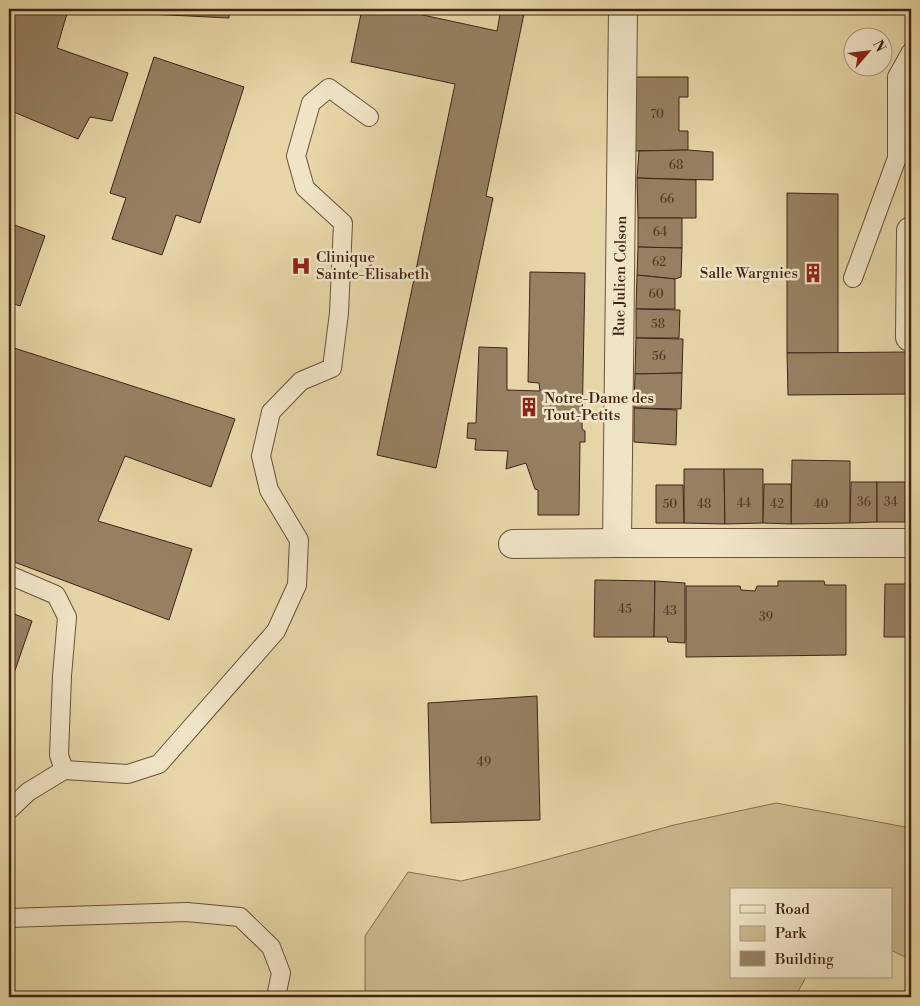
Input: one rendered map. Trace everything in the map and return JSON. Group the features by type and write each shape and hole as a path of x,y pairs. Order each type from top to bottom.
{"street":[{"name":"Rue Julien Colson","path":"617,543 622,9"},
{"path":"910,337 911,231"},
{"path":"514,544 911,543"}],"lane":[{"path":"854,278 898,158 897,77 911,52"},
{"path":"9,810 28,792 64,770 128,774 159,764 276,631 297,585 299,540 269,490 262,456 272,412 301,381 332,368 339,313 342,223 305,188 296,156 311,104 329,88 369,117"},
{"path":"9,575 56,595 67,617 62,676 59,755 64,770"},
{"path":"9,918 187,912 240,917 271,947 282,973 276,997"}],"green space":[{"path":"776,803 911,828 911,960 892,950 892,888 730,888 730,978 805,978 795,997 391,997 365,991 365,936 408,872 461,881 674,825"}],"building":[{"path":"9,9 229,9 229,18 68,10 57,48 128,73 112,121 90,117 78,139 9,110"},
{"path":"362,9 395,9 497,31 501,9 525,9 486,196 493,198 436,468 377,455 455,84 351,62"},
{"path":"154,57 244,87 200,223 176,215 162,255 112,239 126,198 110,193"},
{"path":"636,77 688,77 688,97 679,97 679,131 688,131 688,150 635,151"},
{"path":"688,150 713,152 713,180 637,178 639,151"},
{"path":"637,178 696,180 696,218 638,218"},
{"name":"Salle Wargnies","path":"787,193 838,194 838,353 787,353"},
{"path":"638,218 682,218 682,248 638,247"},
{"path":"9,223 45,236 20,306 9,302"},
{"path":"638,247 682,248 681,277 675,279 637,275"},
{"name":"Notre-Dame des Tout-Petits","path":"530,272 585,273 582,429 585,431 585,442 580,442 579,515 538,515 538,490 535,489 526,463 506,469 508,451 475,450 476,439 467,438 468,423 476,423 479,347 507,348 507,390 540,391 539,383 528,382"},
{"path":"637,275 675,279 675,309 636,309"},
{"path":"636,309 680,310 679,338 636,338"},
{"path":"636,338 683,339 682,373 635,374"},
{"path":"11,347 235,419 211,487 125,456 98,521 192,549 169,620 9,560 9,354"},
{"path":"909,352 909,394 788,395 787,353"},
{"path":"682,373 681,409 634,408 635,374"},
{"path":"634,408 677,410 676,445 634,442"},
{"path":"792,460 850,461 850,523 791,524"},
{"path":"684,469 724,469 725,524 684,523"},
{"path":"724,469 763,469 763,523 725,524"},
{"path":"851,482 877,482 877,522 850,523"},
{"path":"877,482 905,482 905,522 877,522"},
{"path":"764,484 791,484 791,524 763,523"},
{"path":"656,485 683,485 684,523 656,523"},
{"path":"595,580 655,581 654,637 594,637"},
{"path":"655,581 685,583 685,643 668,642 667,637 654,637"},
{"path":"778,581 824,581 825,585 846,585 846,655 686,657 686,586 740,586 741,590 755,591 757,586 778,586"},
{"path":"885,584 911,584 911,637 884,637"},
{"path":"9,612 32,621 11,682 9,681"},
{"path":"537,696 540,820 431,823 428,703"}],"place":[{"name":"Clinique Sainte-Élisabeth","path":"301,266"},
{"name":"Salle Wargnies","path":"813,273"},
{"name":"Notre-Dame des Tout-Petits","path":"529,407"}]}
